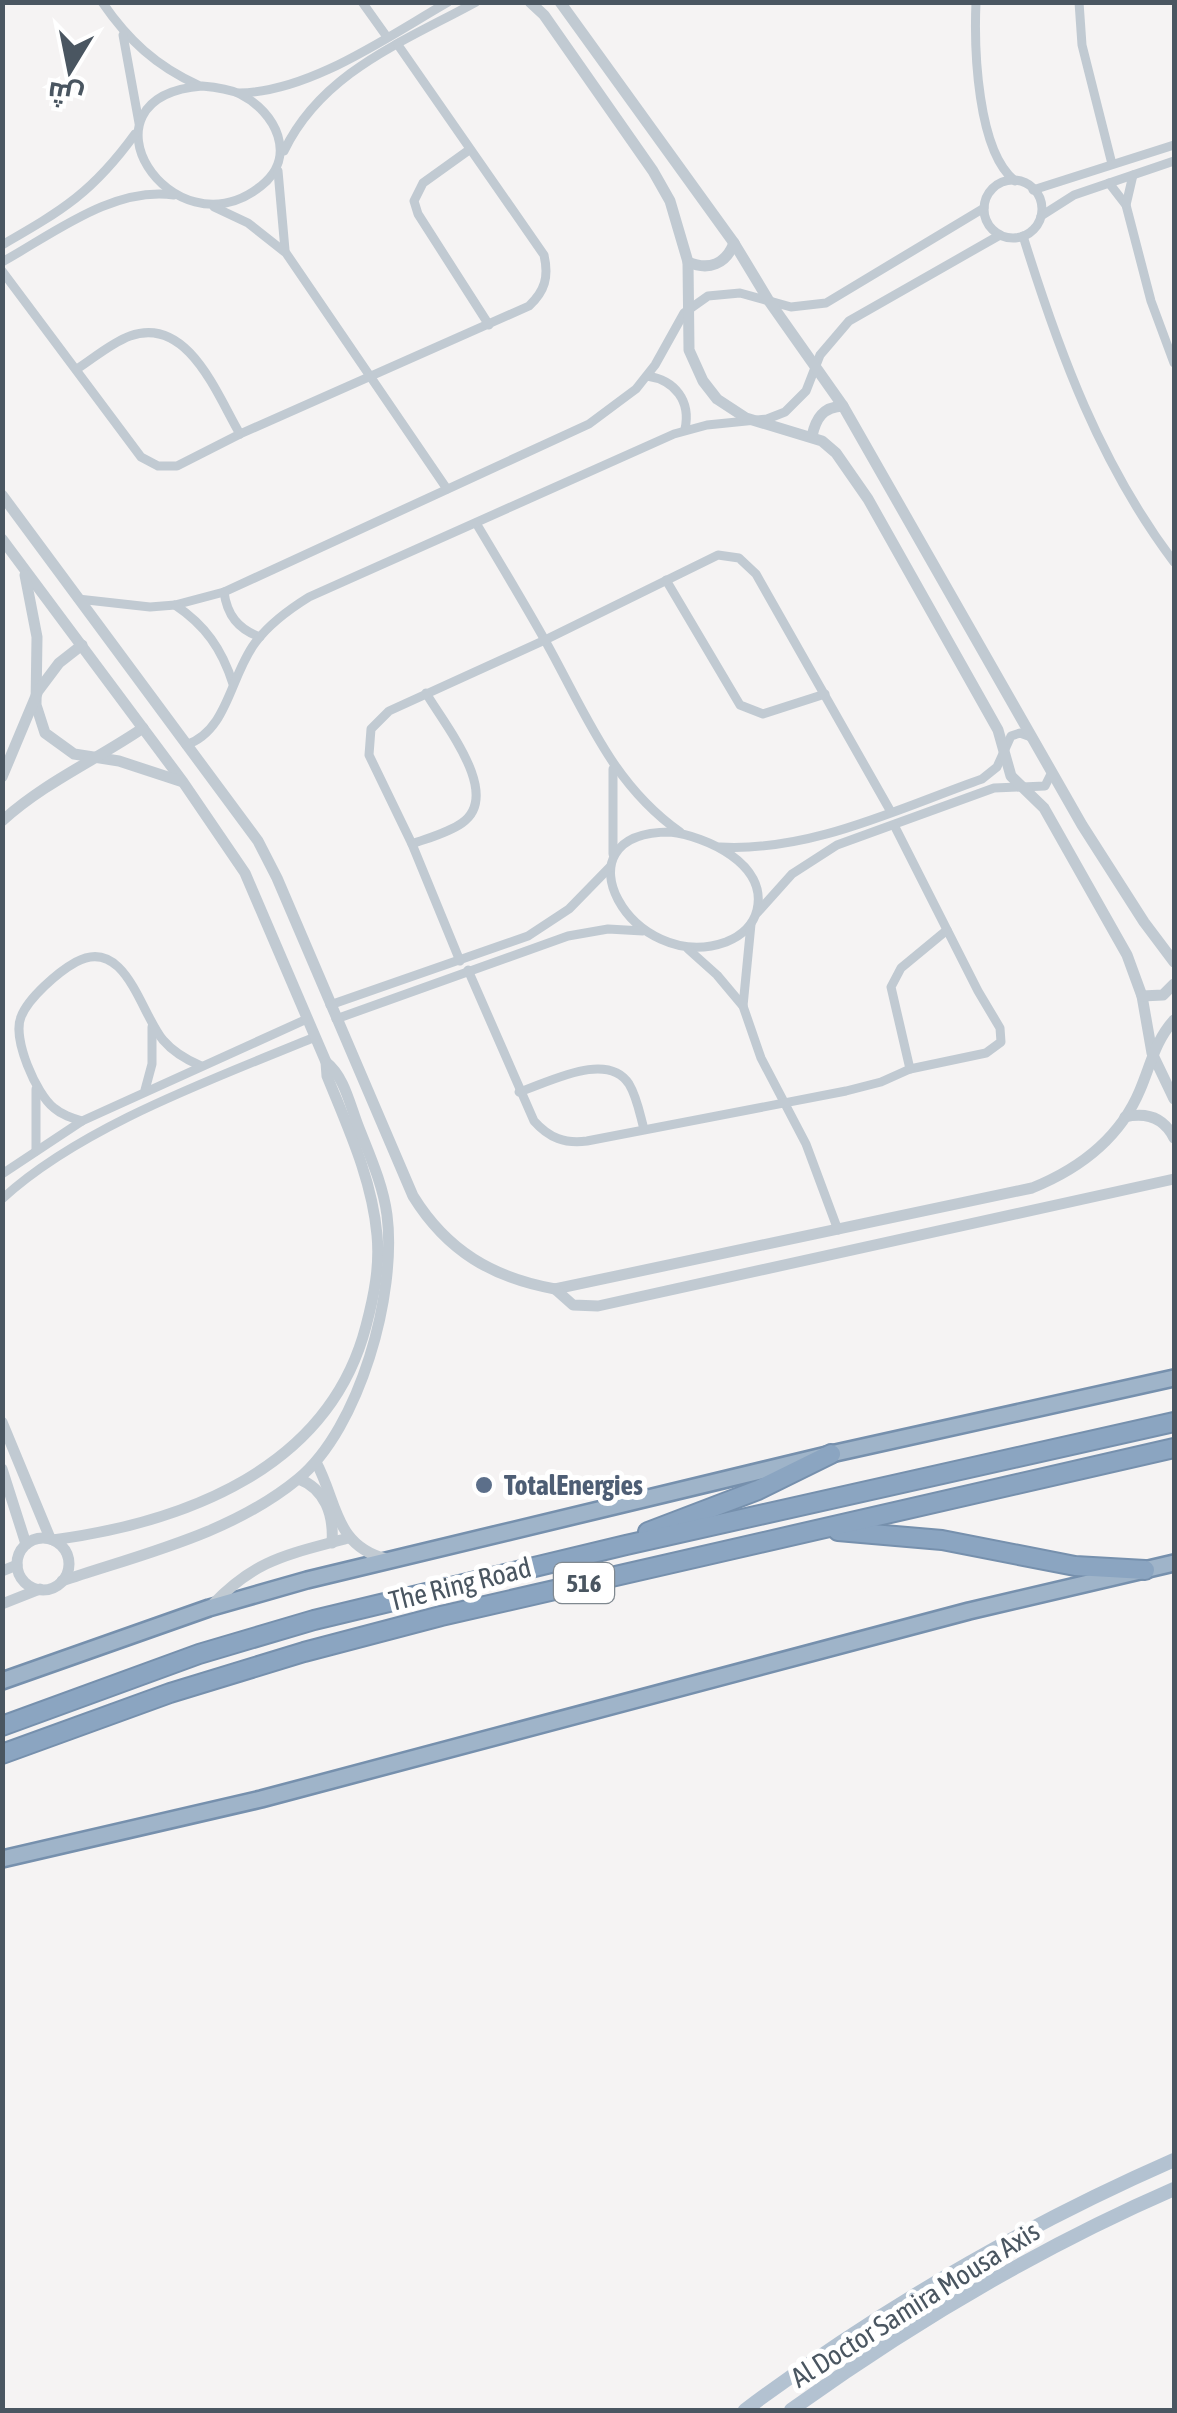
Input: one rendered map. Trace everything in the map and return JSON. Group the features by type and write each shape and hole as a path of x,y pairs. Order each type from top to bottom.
{"highway":[{"name":"The Ring Road","path":"2,1681 209,1608 390,1560 831,1454 1174,1378"},
{"name":"The Ring Road","path":"2,1726 198,1654 314,1620 1174,1422"},
{"name":"The Ring Road","path":"2,1754 170,1693 441,1616 1174,1448"},
{"name":"516","path":"626,1546 667,1524 776,1482 831,1454"},
{"path":"817,1529 942,1540 1075,1566 1145,1570"},
{"path":"2,1858 261,1799 969,1611 1174,1563"}],"main road":[{"name":"Al Doctor Samira Mousa Axis","path":"745,2410 849,2336 950,2272 1174,2160"},
{"name":"Al Doctor Samira Mousa Axis","path":"791,2410 959,2299 1059,2244 1174,2189"}],"street":[{"path":"102,2 122,33 158,64 200,86 239,93 273,90 306,79 448,2"},
{"path":"362,2 387,37"},
{"path":"286,253 278,169 282,154 302,120 332,85 476,2"},
{"path":"530,2 544,16 664,188 688,262 690,350 702,381 726,406 757,421 812,436 836,453 868,499 998,730 1008,772 1044,808 1127,955 1142,996 1152,1053 1174,1098"},
{"path":"560,2 734,243 769,301 843,406 1052,774 1144,922 1174,962"},
{"path":"976,2 977,65 988,131 999,162 1015,181 1034,190 1054,186 1170,146 1172,162 1065,199 1040,216"},
{"path":"1079,2 1082,45 1112,164"},
{"path":"122,33 138,128 137,147 142,162 176,195"},
{"path":"2,270 135,449 158,466 178,466 240,434 528,306 539,296 547,269 544,255 398,45"},
{"path":"2,244 68,207 105,172 155,101 177,90 200,86"},
{"path":"239,93 270,122 282,154"},
{"path":"469,150 423,183 414,201 418,214 489,324"},
{"path":"206,204 221,204 250,194 278,169"},
{"path":"1126,205 1133,174"},
{"path":"1000,235 990,226 984,208 987,196 996,186 1015,181"},
{"path":"1109,182 1126,205 1151,301 1174,363"},
{"path":"186,744 215,726 242,662 260,637 289,610 686,429 776,416 793,406 806,391 826,346 849,321 1000,235 1023,236 1034,228 1040,216 1040,202 1034,190"},
{"path":"2,262 110,204 148,194 176,195 248,224 286,253 447,490"},
{"path":"78,599 128,606 174,605 224,592 590,424 615,408 647,376 689,308 708,296 740,293 791,307 826,303 984,208"},
{"path":"1023,236 1053,334 1077,394 1118,475 1174,562"},
{"path":"688,262 699,266 716,264 726,258 734,243"},
{"path":"77,368 134,334 166,336 192,354 240,434"},
{"path":"647,376 662,379 680,393 687,414 686,429"},
{"path":"812,436 819,416 830,408 843,406"},
{"path":"2,495 240,815 268,859 405,1180 434,1226 461,1252 492,1272 555,1289 573,1305 598,1306 1169,1180 1174,1167"},
{"path":"476,523 613,767 644,803 682,833 718,846 756,848 794,843 988,776 997,768 1007,740 1015,734 1033,739"},
{"path":"2,538 183,782 245,873 326,1062 361,1162 378,1239 370,1310 355,1360 294,1444 248,1480 221,1495 106,1531 40,1538 26,1544 17,1565 24,1582 40,1590"},
{"path":"460,961 412,844 369,754 368,737 382,716 718,554 739,558 756,574 891,812"},
{"path":"23,566 37,637 39,719 45,732 67,751 138,766 183,782"},
{"path":"666,580 740,706 763,714 824,694"},
{"path":"224,592 234,621 260,637"},
{"path":"174,605 212,638 233,684"},
{"path":"2,777 38,691 59,663 82,645"},
{"path":"412,844 467,820 478,792 473,773 426,694"},
{"path":"2,821 45,786 99,758 143,728"},
{"path":"613,767 615,812 610,885 619,904 644,931"},
{"path":"688,948 731,940 754,919 784,881 837,845 994,788 1045,786 1052,774"},
{"path":"468,970 534,1121 557,1140 577,1142 862,1087 910,1069 986,1053 1001,1042 1000,1028 894,825"},
{"path":"330,1005 543,928 570,909 624,841 637,834 682,833"},
{"path":"718,846 755,883 758,899 743,1006"},
{"path":"336,1019 581,933 608,929 644,931 688,948 743,1006 761,1058 806,1144 838,1230"},
{"path":"910,1069 891,987 901,968 947,930"},
{"path":"82,1121 53,1108 36,1082 20,1043 19,1020 27,1005 80,960 100,958 119,966 152,1024 172,1050 202,1066"},
{"path":"1142,996 1164,995 1174,984"},
{"path":"2,1174 82,1121 307,1019"},
{"path":"555,1289 1032,1188 1058,1178 1082,1163 1126,1118 1152,1053 1174,1020"},
{"path":"144,1090 153,1051 152,1024"},
{"path":"2,1199 30,1174 113,1126 315,1037"},
{"path":"244,1048 250,1064"},
{"path":"2,1604 230,1522 299,1478 316,1462 336,1432 371,1352 389,1258 387,1214 376,1172 339,1076 326,1062"},
{"path":"519,1092 592,1069 613,1070 630,1085 644,1129"},
{"path":"36,1082 36,1151"},
{"path":"106,1109 113,1126"},
{"path":"1126,1118 1154,1118 1170,1129 1174,1138"},
{"path":"2,1422 52,1539 69,1558 62,1581"},
{"path":"316,1462 348,1538 367,1552 390,1560"},
{"path":"2,1468 26,1544"},
{"path":"299,1478 315,1488 326,1504 332,1522 332,1542"},
{"path":"209,1608 243,1576 266,1562 348,1538"},
{"path":"2,1571 17,1565"}],"place":[{"name":"TotalEnergies","path":"484,1485"}]}
